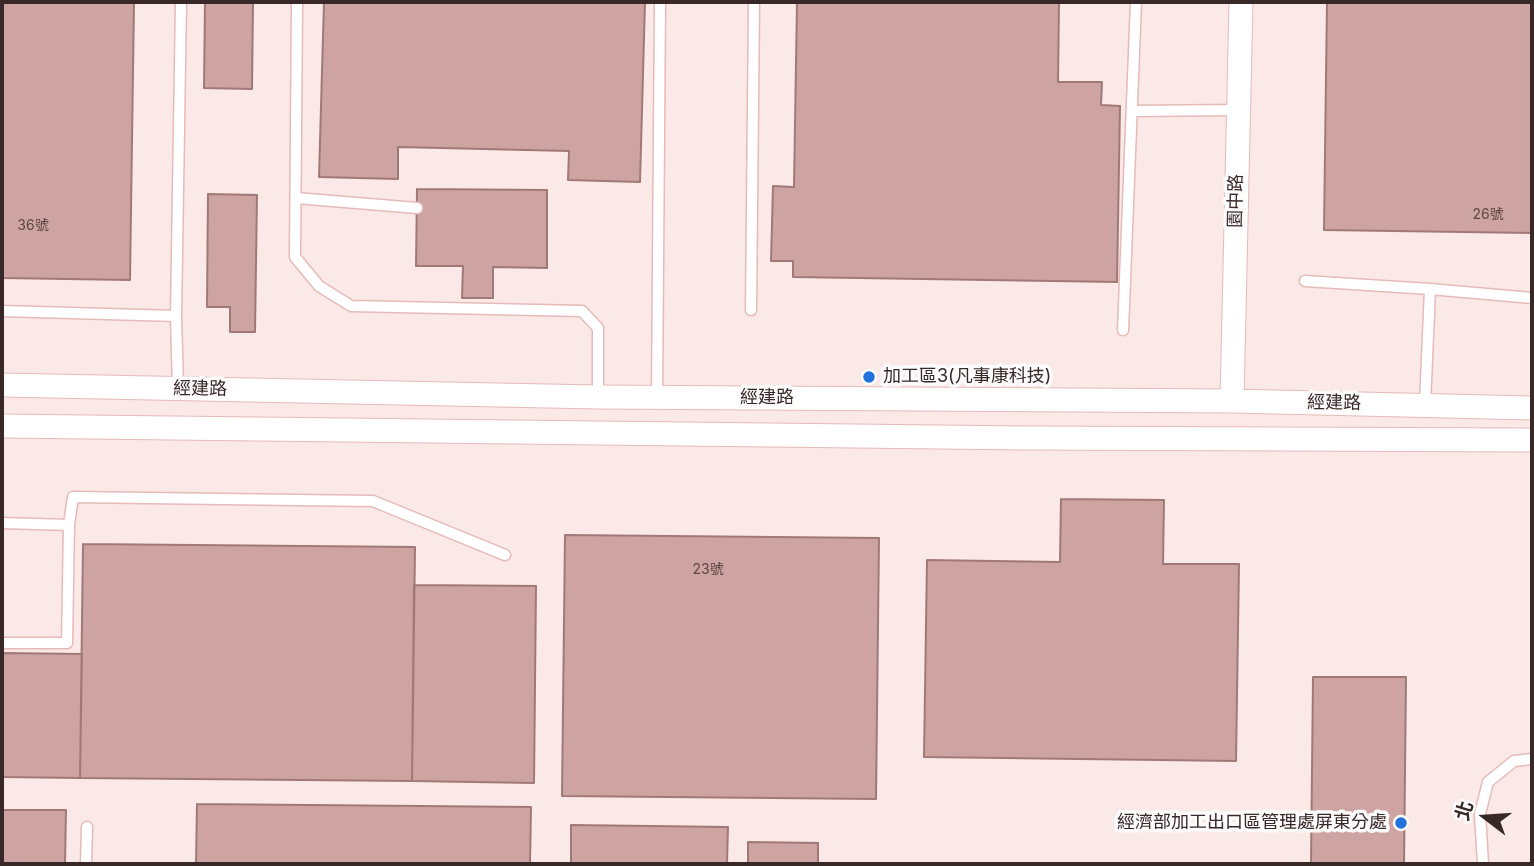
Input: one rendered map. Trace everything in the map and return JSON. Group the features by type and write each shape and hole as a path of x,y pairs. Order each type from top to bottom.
{"street":[{"name":"園中路","path":"1232,401 1241,2"},
{"name":"經建路","path":"2,385 598,397 1232,401 1532,408"},
{"name":"經建路","path":"2,426 1025,438 1532,440"}],"lane":[{"path":"178,388 176,316 181,2"},
{"path":"297,2 295,257 319,286 351,306 582,311 598,328 598,397"},
{"path":"657,397 660,2"},
{"path":"751,310 754,2"},
{"path":"1124,330 1136,2"},
{"path":"1132,111 1238,110"},
{"path":"296,198 417,208"},
{"path":"1305,281 1532,298"},
{"path":"1424,405 1430,289"},
{"path":"2,311 176,316"},
{"path":"2,643 67,643 69,525 73,497 373,501 505,555"},
{"path":"2,523 69,525"},
{"path":"1483,864 1480,814 1488,782 1514,761 1532,758"},
{"path":"86,864 87,827"}],"building":[{"path":"2,2 134,2 130,280 2,278"},
{"path":"205,2 253,2 252,89 204,88"},
{"path":"324,2 645,2 640,182 568,180 569,151 398,147 398,179 319,177"},
{"path":"797,2 1059,2 1058,82 1102,82 1101,105 1120,106 1117,282 793,277 793,261 771,261 773,186 794,187"},
{"path":"1327,2 1532,2 1532,233 1324,230"},
{"path":"417,189 547,190 547,268 493,267 493,298 462,298 463,266 416,266"},
{"path":"208,194 257,195 255,332 230,332 230,307 207,307"},
{"path":"1061,499 1164,500 1163,564 1239,564 1236,761 924,757 927,560 1060,562"},
{"path":"565,535 879,538 876,799 562,796"},
{"path":"83,544 415,547 412,781 80,778"},
{"path":"414,585 536,586 534,783 412,781"},
{"path":"2,653 82,654 80,778 2,777"},
{"path":"1313,677 1406,677 1404,864 1311,864"},
{"path":"197,804 531,807 530,864 196,864"},
{"path":"2,810 66,810 65,864 2,864"},
{"path":"571,825 728,827 727,864 571,864"},
{"path":"748,842 818,843 818,864 748,864"}],"place":[{"name":"加工區3(凡事康科技)","path":"869,377"},
{"name":"經濟部加工出口區管理處屏東分處","path":"1401,823"}]}
